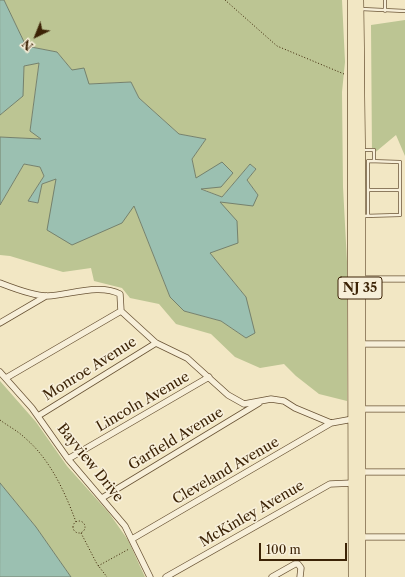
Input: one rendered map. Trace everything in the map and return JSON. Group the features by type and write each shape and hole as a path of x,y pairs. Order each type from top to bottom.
{"highway":[{"name":"NJ 35","path":"352,0 352,419 354,577"},
{"name":"NJ 35","path":"359,5 360,150 364,161 365,216 360,279 361,577"}],"street":[{"path":"360,279 405,279"},
{"path":"0,282 10,287 46,296 110,289 120,294 121,311 156,344 187,358 228,395 244,404 271,399 284,401 295,408 331,423 352,419"},
{"path":"0,322 46,296"},
{"path":"6,378 121,311"},
{"name":"Monroe Avenue","path":"38,416 156,344"},
{"path":"361,344 405,344"},
{"name":"Bayview Drive","path":"0,372 38,416 68,459 125,526 150,577"},
{"name":"Lincoln Avenue","path":"68,459 209,377"},
{"name":"Garfield Avenue","path":"102,498 262,401"},
{"path":"360,409 405,409"},
{"name":"Cleveland Avenue","path":"132,539 331,423"},
{"path":"360,472 405,472"},
{"name":"McKinley Avenue","path":"166,577 330,484 353,483"},
{"path":"361,538 405,537"},
{"path":"272,577 295,564 298,564 300,568 300,577"}],"lane":[{"path":"385,0 385,11"},
{"path":"359,5 385,11 405,11"},
{"path":"360,150 374,150 374,161"},
{"path":"364,161 400,162 400,215 365,216"},
{"path":"364,190 399,190"}],"path":[{"path":"225,0 277,46 321,63 352,79"},
{"path":"0,420 25,438 38,451 61,487 76,522 74,531 81,533 98,566 107,577"},
{"path":"76,522 81,522 85,525 85,529 81,533"},
{"path":"98,566 131,548"}],"green space":[{"path":"4,0 342,0 345,62 342,92 343,187 347,262 347,401 319,394 296,376 284,364 260,368 235,357 211,334 176,324 159,304 130,298 122,288 94,281 91,268 63,272 10,256 0,255 0,205 24,164 40,167 44,176 28,201 38,203 42,184 57,178 134,206 170,297 184,311 221,321 246,338 246,297 209,252 220,201 258,195 247,180 256,169 250,164 222,197 200,188 192,159 206,139 179,134 139,98 131,82 89,84 72,70 57,52 26,46"},
{"path":"405,20 405,156 396,135 372,155 371,25"},
{"path":"39,62 30,130 42,140 0,137 0,115 22,96 24,66"},
{"path":"0,381 36,422 67,466 109,513 128,540 145,577 71,577 36,527 0,483"}],"shaded area":[{"path":"0,0 4,0 26,46 57,52 72,70 84,68 89,84 131,82 139,98 179,134 206,139 192,159 196,178 222,162 233,173 221,187 201,189 222,197 250,164 256,169 247,180 258,195 253,206 220,202 237,221 238,243 210,253 246,297 255,333 246,338 221,321 184,311 170,297 134,206 122,223 72,245 47,230 56,179 42,184 38,203 28,201 44,176 40,167 24,164 0,205 0,137 41,139 30,131 39,63 24,66 23,96 0,115"},
{"path":"0,483 36,527 71,577 0,577"}]}
